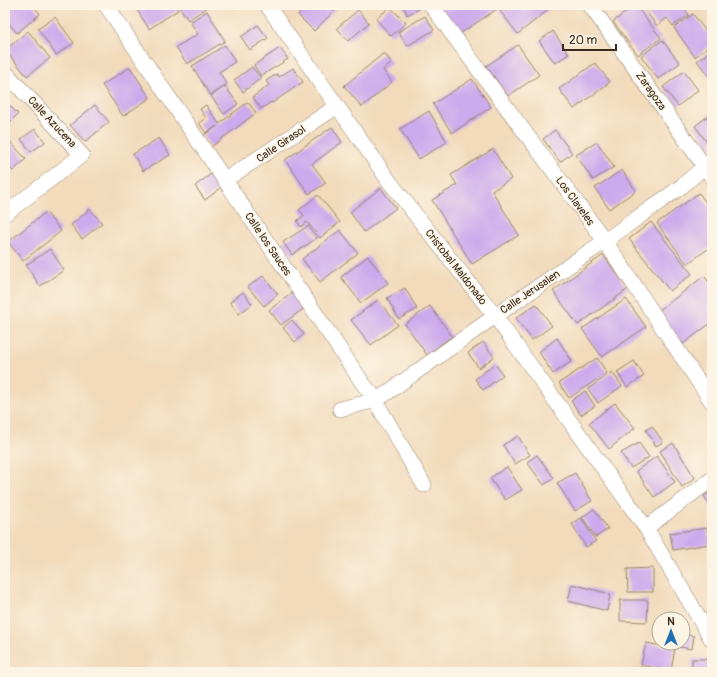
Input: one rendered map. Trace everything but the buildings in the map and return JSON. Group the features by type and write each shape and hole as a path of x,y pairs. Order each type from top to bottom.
{"street":[{"name":"Calle los Sauces","path":"106,5 364,385 377,400 376,402 424,485"},
{"name":"Cristobal Maldonado","path":"268,5 336,107 389,181 495,316 646,528 712,640"},
{"name":"Los Claveles","path":"431,5 605,242 712,402"},
{"name":"Zaragoza","path":"590,5 709,168"},
{"name":"Calle Azucena","path":"5,72 82,155 5,214"},
{"name":"Calle Girasol","path":"225,180 336,107"},
{"name":"Calle Jerusalen","path":"340,409 377,400 495,316 605,242 709,168"},
{"path":"646,528 712,479"}]}
